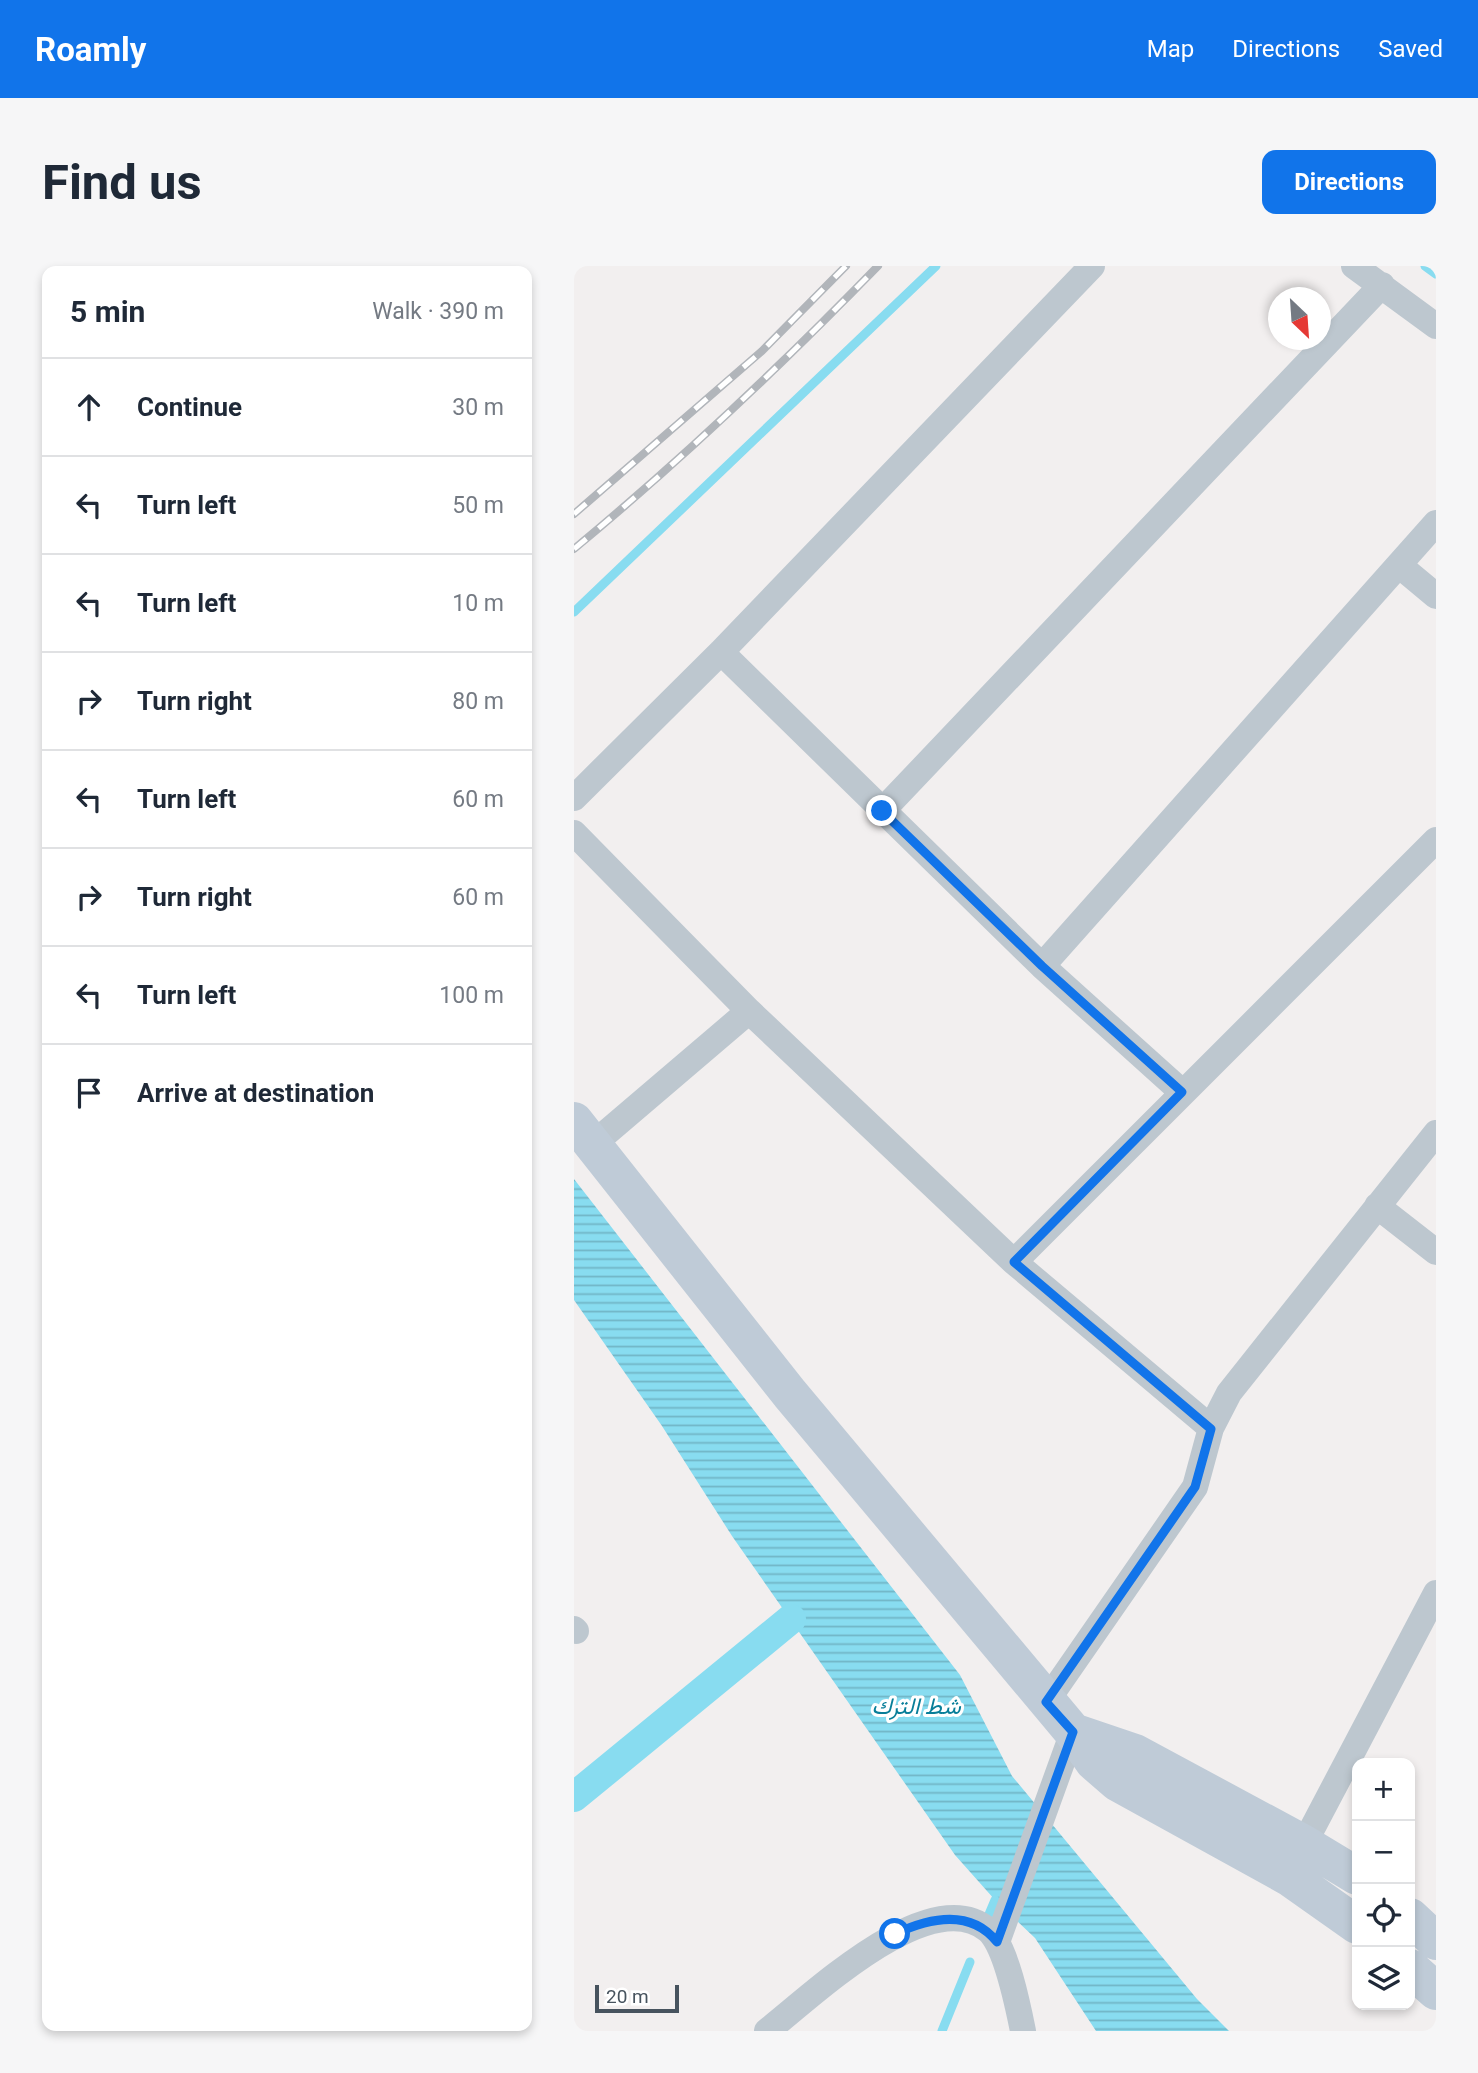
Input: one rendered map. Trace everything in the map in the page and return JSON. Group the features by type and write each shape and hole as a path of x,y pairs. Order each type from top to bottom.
{"street":[{"path":"574,798 722,652 1092,266"},
{"path":"1354,266 1436,326"},
{"path":"882,811 1382,285"},
{"path":"1042,966 1436,523"},
{"path":"1400,566 1436,596"},
{"path":"722,652 1042,966 1182,1092"},
{"path":"574,833 750,1012 1014,1262 1211,1429"},
{"path":"1014,1262 1436,840"},
{"path":"750,1012 583,1133 790,1394 1073,1732 1105,1774 1289,1877 1352,1921"},
{"path":"1046,1702 1195,1487 1211,1429 1228,1393 1436,1133"},
{"path":"1377,1206 1436,1252"},
{"path":"1304,1844 1436,1593"},
{"path":"1073,1732 1127,1749 1304,1844 1352,1873"},
{"path":"997,1942 1073,1732"},
{"path":"767,2031 866,1954 920,1923 945,1918 968,1921 987,1929 997,1942 1023,2031"},
{"path":"1415,1972 1436,1991"}],"water":[{"name":"شط الترك","path":"574,1179 960,1675 1012,1776 1197,1999 1229,2031 1096,2031 1035,1938 995,1900 955,1855 732,1536 662,1426 574,1300"}],"waterway":[{"path":"574,612 936,266"},
{"path":"1425,266 1436,274"},
{"path":"574,1797 791,1619"},
{"path":"987,1919 995,1900"},
{"path":"942,2031 970,1962"}],"railway":[{"path":"574,514 762,351 846,266"},
{"path":"574,549 730,412 878,266"}],"route":[{"path":"882,811 1042,966 1182,1092 1014,1262 1211,1429 1201,1474 1186,1502 1046,1702 1073,1732 997,1942 987,1929 968,1921 945,1918 920,1923 895,1934"}]}
